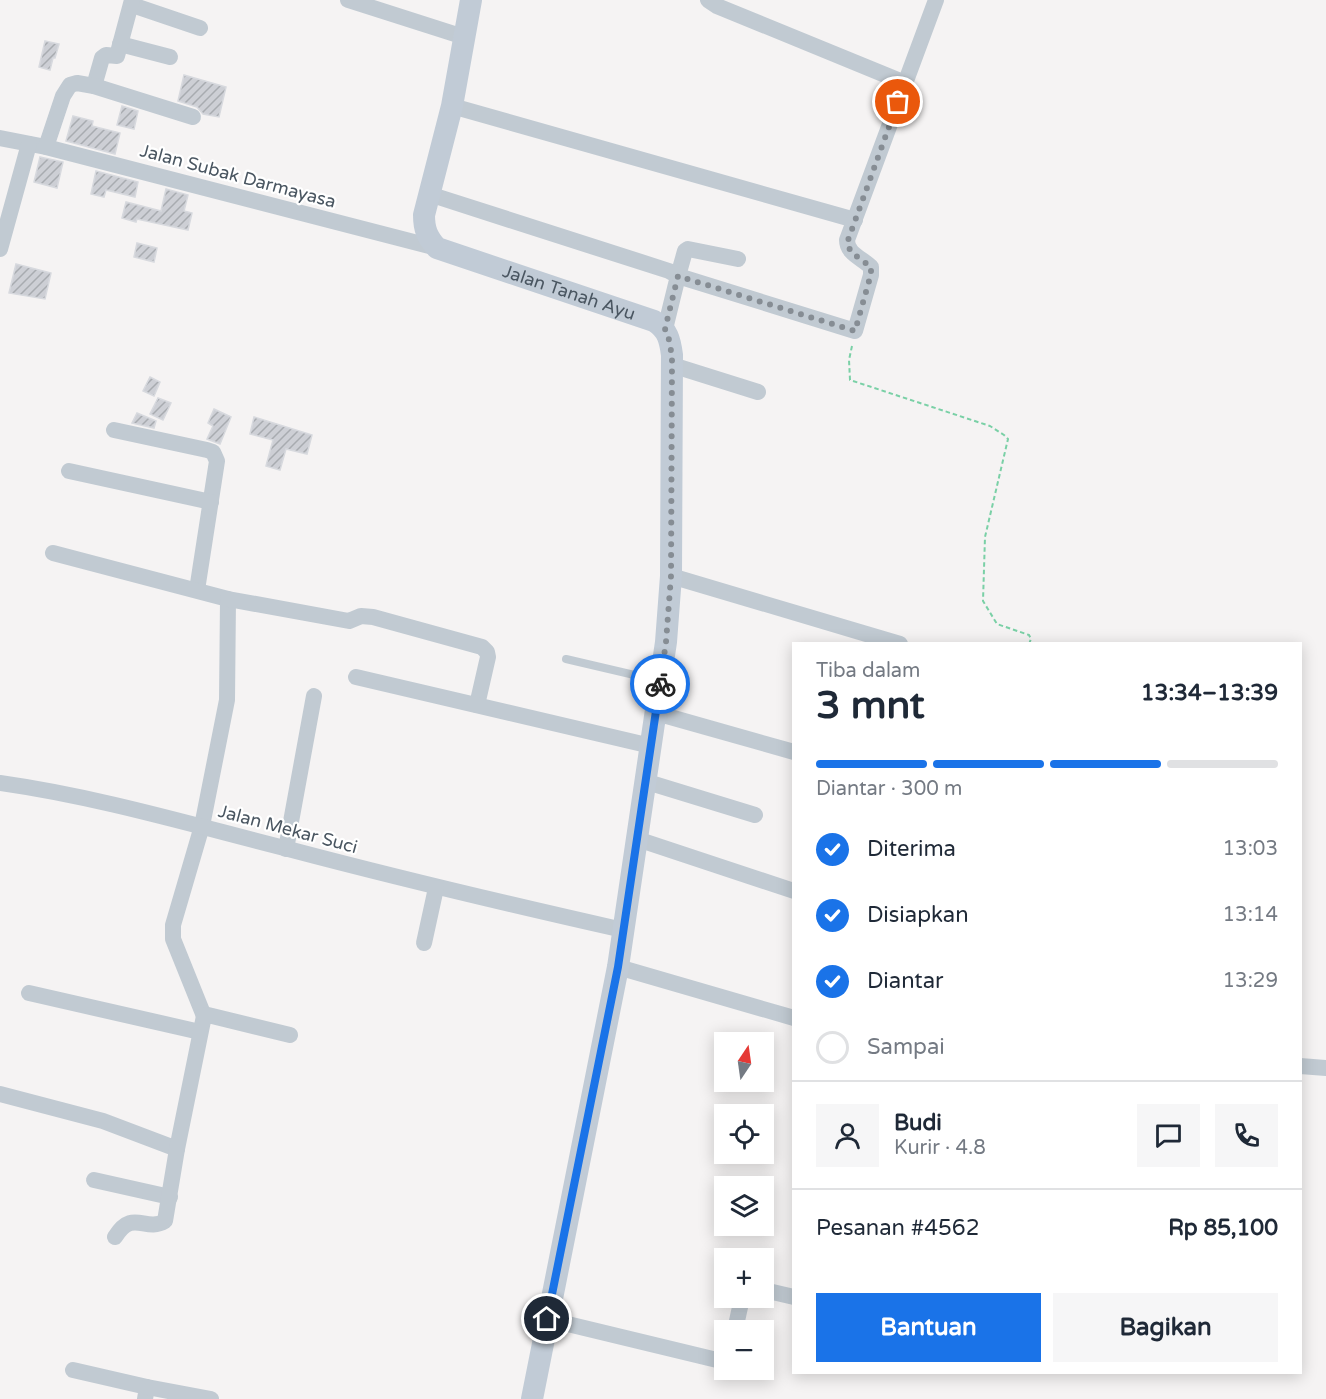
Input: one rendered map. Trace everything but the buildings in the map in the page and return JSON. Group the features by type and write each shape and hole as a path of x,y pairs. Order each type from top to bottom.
{"street":[{"path":"348,0 464,37"},
{"path":"437,248 428,237 424,226 429,194 452,106 471,0"},
{"path":"708,0 717,6 738,6 905,83"},
{"path":"429,194 654,264 678,276 855,331 871,267 851,252 847,246 847,240 935,0"},
{"path":"94,86 102,58 106,55 117,56 132,3 200,28"},
{"path":"120,44 170,57"},
{"path":"46,147 63,96 70,85 77,83 94,86 194,117"},
{"path":"452,106 855,220"},
{"name":"Jalan Subak Darmayasa","path":"0,138 46,147 437,248"},
{"path":"0,249 28,144"},
{"name":"Jalan Tanah Ayu","path":"437,248 642,316 665,329"},
{"path":"532,1399 618,967 666,642 671,576 672,365 670,344 665,329 685,251 688,249 738,259"},
{"path":"672,365 758,392"},
{"path":"114,430 213,452 217,461 197,590"},
{"path":"69,471 211,502"},
{"path":"53,553 228,599 349,621 361,616 373,617 482,647 488,657 477,705"},
{"path":"671,576 893,642"},
{"name":"Jalan Mekar Suci","path":"228,599 227,700 202,826 436,888 623,930"},
{"path":"356,677 651,746"},
{"path":"286,849 314,696"},
{"path":"656,713 792,751"},
{"path":"644,781 755,815"},
{"path":"0,783 76,797 202,826 173,925 173,939 202,1024"},
{"path":"637,839 792,890"},
{"path":"424,943 436,888"},
{"path":"618,967 792,1017"},
{"path":"29,993 202,1024"},
{"path":"115,1237 125,1224 131,1222 163,1223 166,1218 202,1024 208,1016 290,1035"},
{"path":"1302,1066 1326,1068"},
{"path":"0,1094 103,1121 177,1149"},
{"path":"94,1179 170,1197"},
{"path":"774,1292 792,1297"},
{"path":"547,1319 714,1359"},
{"path":"73,1370 146,1393 211,1399"}],"lane":[{"path":"566,658 660,681"}],"path":[{"path":"855,331 849,360 850,380 990,426 1008,439 986,537 983,601 997,624 1029,635 1030,642"}],"way so far":[{"path":"660,684 671,576 672,356 665,329 678,276 855,331 871,267 851,252 847,243 898,102"}],"route":[{"path":"547,1319 618,967 660,684"}]}
